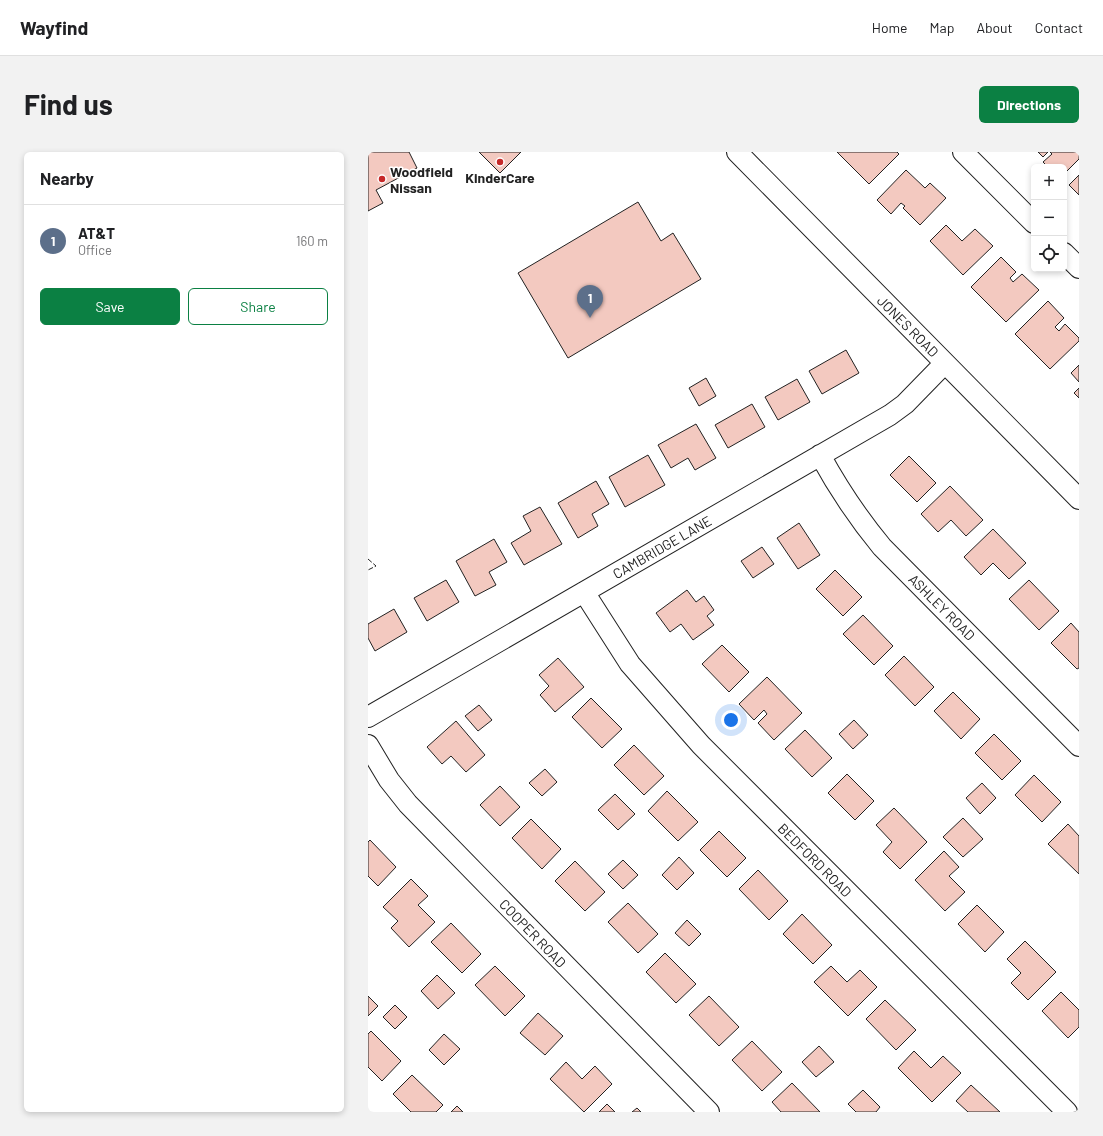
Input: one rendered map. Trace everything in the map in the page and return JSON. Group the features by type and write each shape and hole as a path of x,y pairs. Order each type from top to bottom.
{"street":[{"name":"JONES ROAD","path":"737,152 1079,499"},
{"path":"963,152 1031,220"},
{"path":"1067,256 1079,268"},
{"name":"CAMBRIDGE LANE","path":"368,717 890,415 905,404 945,363"},
{"name":"ASHLEY ROAD","path":"820,455 848,503 864,526 882,547 1079,746"},
{"name":"BEDFORD ROAD","path":"584,592 630,664 701,745 1066,1112"},
{"name":"COOPER ROAD","path":"368,745 389,780 408,804 709,1112"}],"building":[{"name":"Woodfield Nissan","path":"368,152 409,152 417,168 376,190 383,203 368,211"},
{"name":"KinderCare","path":"479,152 521,152 500,173"},
{"path":"837,152 897,152 899,154 869,184"},
{"path":"1038,152 1048,152 1043,157"},
{"path":"1050,152 1079,152 1079,159 1067,171 1067,164 1045,164 1043,162 1052,154"},
{"path":"906,170 925,188 930,183 946,198 920,225 903,208 905,206 901,203 891,214 877,200"},
{"path":"1079,175 1079,195 1069,185"},
{"path":"638,202 661,241 673,233 701,279 568,358 518,273"},
{"path":"946,225 962,241 975,229 993,246 963,275 930,241"},
{"path":"1001,257 1016,272 1010,278 1013,282 1022,274 1039,290 1006,322 971,287"},
{"path":"1048,301 1064,318 1055,327 1059,331 1065,324 1079,338 1079,341 1050,369 1015,334"},
{"path":"846,350 859,373 822,394 809,371"},
{"path":"1079,365 1079,382 1071,373"},
{"path":"706,378 716,396 699,406 689,388"},
{"path":"797,379 810,402 778,420 765,397"},
{"path":"1079,388 1079,398 1074,393"},
{"path":"752,404 765,427 728,448 715,425"},
{"path":"696,424 716,458 695,470 688,458 671,468 658,445"},
{"path":"648,455 665,485 625,507 609,477"},
{"path":"909,456 936,483 917,502 890,475"},
{"path":"596,481 609,504 592,514 598,526 578,538 558,503"},
{"path":"950,486 983,520 966,536 951,520 938,532 921,514"},
{"path":"540,507 562,544 524,565 511,543 531,531 523,516"},
{"path":"799,523 820,555 798,569 777,538"},
{"path":"993,529 1026,563 1009,579 993,563 981,575 964,557"},
{"path":"494,539 507,562 489,572 496,585 475,596 456,561"},
{"path":"762,547 774,564 753,578 741,561"},
{"path":"835,570 862,597 843,616 816,589"},
{"path":"446,580 459,602 427,621 414,598"},
{"path":"1029,580 1059,611 1039,630 1009,599"},
{"path":"687,590 696,602 704,596 714,610 707,616 714,625 693,640 681,624 670,632 656,613"},
{"path":"394,609 407,632 375,651 368,638 368,624"},
{"path":"863,615 893,646 874,665 843,634"},
{"path":"1071,623 1079,632 1079,668 1077,669 1051,643"},
{"path":"722,645 749,672 729,692 702,664"},
{"path":"904,656 934,687 915,706 885,675"},
{"path":"558,658 584,687 555,712 540,695 549,686 539,675"},
{"path":"767,677 802,713 774,740 758,723 767,714 764,710 754,720 739,704"},
{"path":"953,692 980,719 961,739 934,711"},
{"path":"591,698 622,729 602,748 572,717"},
{"path":"479,705 492,720 478,731 465,716"},
{"path":"854,720 868,735 853,749 839,734"},
{"path":"456,721 485,755 466,772 451,756 442,764 427,747"},
{"path":"805,730 832,758 812,777 785,749"},
{"path":"994,734 1021,761 1002,780 975,753"},
{"path":"634,745 664,776 644,795 614,765"},
{"path":"545,769 557,782 542,796 529,783"},
{"path":"847,774 874,801 855,820 828,793"},
{"path":"1034,775 1061,802 1042,822 1015,795"},
{"path":"982,783 996,798 980,814 966,798"},
{"path":"500,786 520,807 500,826 480,805"},
{"path":"667,791 698,822 678,841 648,811"},
{"path":"615,794 635,814 618,830 598,810"},
{"path":"894,808 927,842 900,869 883,852 892,842 876,825"},
{"path":"963,818 983,839 963,857 943,837"},
{"path":"531,819 561,849 542,869 512,838"},
{"path":"1068,824 1079,836 1079,874 1048,844"},
{"path":"719,831 746,858 727,877 700,850"},
{"path":"370,840 396,867 378,886 368,876 368,842"},
{"path":"944,851 959,867 949,876 965,892 945,911 915,880"},
{"path":"679,857 694,873 677,890 662,875"},
{"path":"623,860 638,875 623,889 608,874"},
{"path":"575,861 605,892 585,911 555,881"},
{"path":"758,870 788,901 769,920 739,889"},
{"path":"411,879 428,896 418,905 435,922 409,947 391,928 398,921 383,907"},
{"path":"628,903 658,934 638,953 608,922"},
{"path":"977,905 1004,932 985,952 958,924"},
{"path":"802,914 832,945 813,964 783,934"},
{"path":"687,920 701,934 689,946 675,933"},
{"path":"451,923 481,954 462,973 431,942"},
{"path":"1025,941 1056,972 1028,1000 1011,983 1021,973 1007,959"},
{"path":"665,953 696,984 676,1003 646,972"},
{"path":"495,966 525,996 505,1016 475,985"},
{"path":"831,966 847,982 860,970 877,987 848,1016 814,982"},
{"path":"437,975 455,993 438,1009 421,991"},
{"path":"1061,992 1079,1010 1079,1027 1068,1038 1042,1011"},
{"path":"368,996 378,1006 368,1016"},
{"path":"709,996 739,1027 719,1046 689,1015"},
{"path":"885,1000 916,1030 896,1050 866,1019"},
{"path":"395,1005 407,1017 395,1029 383,1017"},
{"path":"538,1013 563,1036 545,1055 520,1033"},
{"path":"371,1031 401,1061 382,1081 368,1067 368,1034"},
{"path":"444,1034 460,1049 444,1065 429,1050"},
{"path":"752,1041 782,1072 762,1091 732,1060"},
{"path":"819,1046 834,1062 816,1077 802,1062"},
{"path":"914,1051 931,1068 943,1056 961,1073 932,1102 898,1068"},
{"path":"566,1062 582,1079 595,1066 612,1084 584,1112 550,1079"},
{"path":"412,1075 443,1105 436,1112 411,1112 393,1094"},
{"path":"792,1083 820,1112 781,1112 772,1102"},
{"path":"971,1085 1000,1112 968,1112 956,1101"},
{"path":"863,1090 880,1107 876,1112 856,1112 848,1104"},
{"path":"607,1104 615,1112 599,1112"},
{"path":"457,1106 463,1112 451,1112"},
{"path":"637,1108 641,1112 632,1112"}],"fence":[{"path":"368,559 376,566 368,570"}],"place":[{"name":"KinderCare","path":"500,162"},
{"name":"Woodfield Nissan","path":"382,179"},
{"name":"AT&T","path":"590,318"}]}
